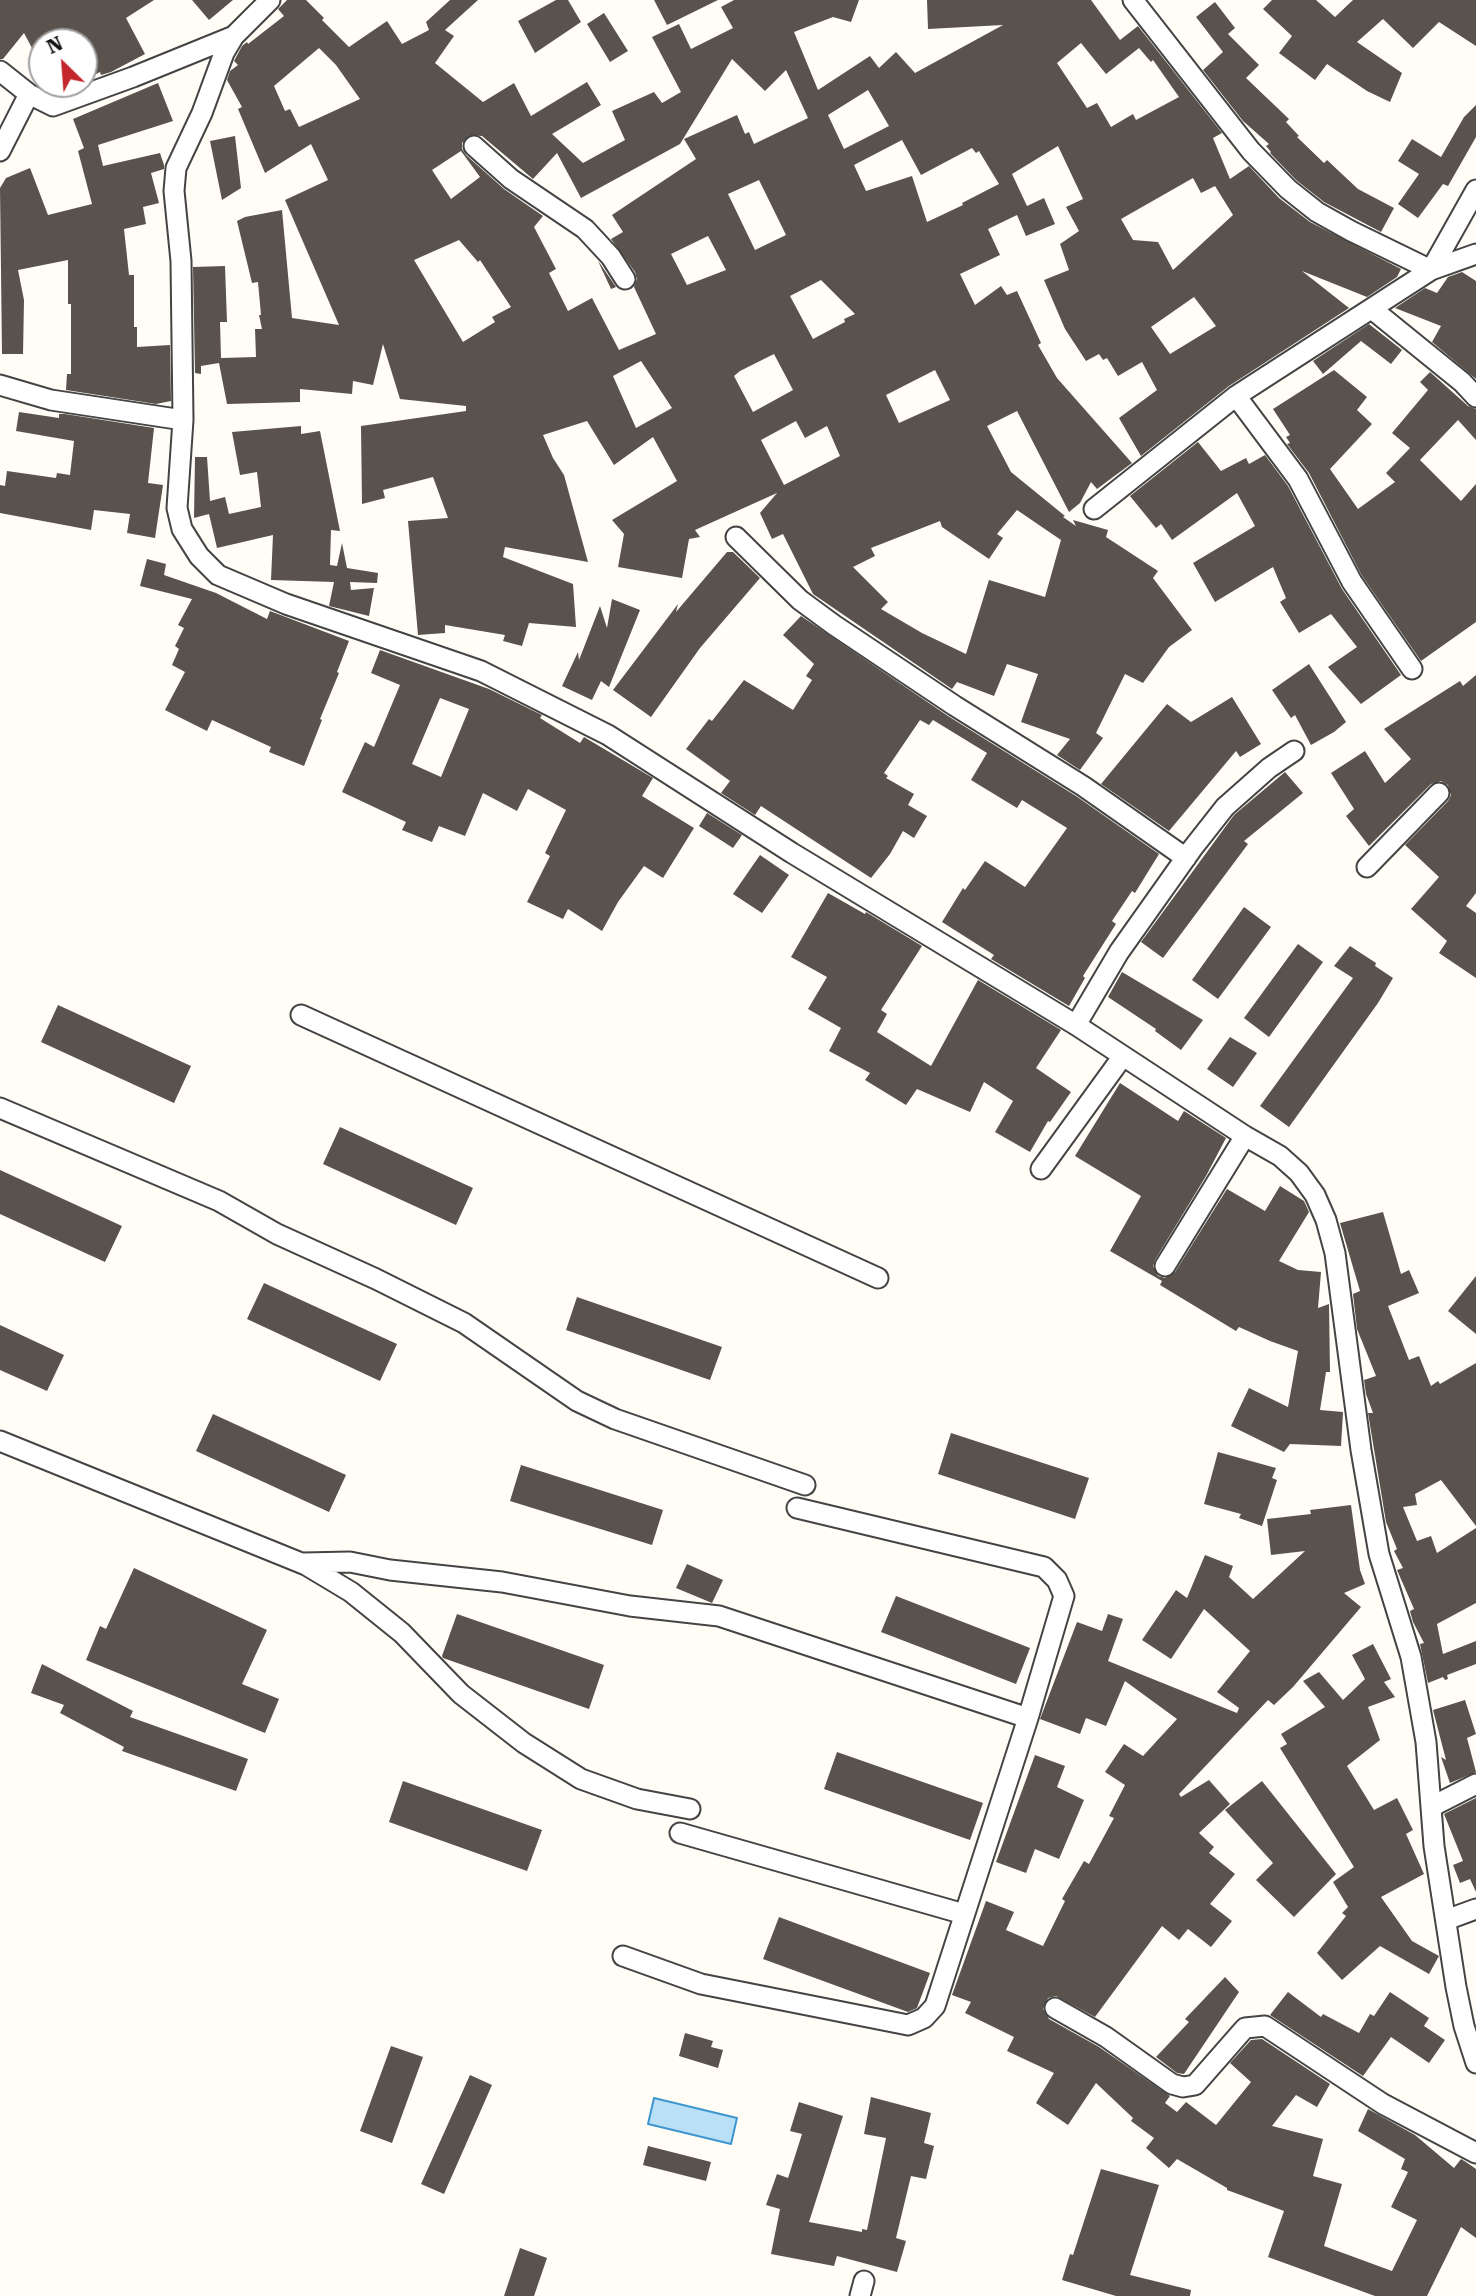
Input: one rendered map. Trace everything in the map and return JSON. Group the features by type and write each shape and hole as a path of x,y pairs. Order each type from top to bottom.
{"street":[{"path":"270,0 234,36 224,52 202,113 176,168 174,191 181,261 183,420 177,508 182,529 199,556 218,575 286,604 481,671 608,735 792,853 1076,1025 1280,1156 1299,1173 1315,1195 1326,1220 1335,1253 1361,1450 1379,1554 1411,1657 1426,1742 1434,1846 1464,2026 1476,2063"},
{"path":"1133,0 1251,151 1288,189 1317,212 1430,270"},
{"path":"98,90 234,36"},
{"path":"0,71 28,93"},
{"path":"0,151 28,96"},
{"path":"37,98 53,106 75,98"},
{"path":"474,146 511,179 585,229 611,257 625,279"},
{"path":"1430,270 1476,190"},
{"path":"1094,509 1236,396 1430,270 1476,254"},
{"path":"1372,309 1462,382 1476,397"},
{"path":"0,385 51,400 183,420"},
{"path":"1236,396 1298,478 1352,582 1412,669"},
{"path":"736,537 800,600 834,625 955,706 1062,772 1186,858"},
{"path":"1076,1025 1119,952 1225,807 1269,768 1294,751"},
{"path":"1367,867 1439,793"},
{"path":"301,1015 878,1278"},
{"path":"1041,1169 1123,1056"},
{"path":"0,1108 219,1202 277,1234 464,1323 577,1401 615,1419 805,1485"},
{"path":"1165,1266 1245,1136"},
{"path":"0,1441 302,1563 351,1592 402,1633 461,1694 524,1744 581,1779 638,1799 690,1809"},
{"path":"623,1956 701,1984 908,2025 924,2018 935,2006 1028,1718 1064,1596 1057,1580 1044,1567 797,1508"},
{"path":"302,1563 350,1562 390,1570 502,1582 629,1606 719,1616 1028,1718"},
{"path":"1431,1807 1476,1784"},
{"path":"680,1833 964,1914"},
{"path":"1446,1920 1476,1909"},
{"path":"1055,2008 1106,2037 1172,2084 1182,2087 1195,2085 1245,2028 1265,2026 1383,2104 1476,2153"}],"water":[{"path":"654,2098 737,2118 731,2144 648,2124"}],"building":[{"path":"0,0 154,0 126,18 145,54 111,72 101,75 98,73 98,28 28,28 28,41 24,33 3,59 0,59"},
{"path":"192,0 233,0 209,20"},
{"path":"287,0 306,0 349,47 387,21 402,44 429,30 426,22 450,0 478,0 445,30 454,36 435,63 483,102 514,83 531,116 587,82 601,105 552,134 583,163 625,140 612,111 654,92 662,103 681,92 652,37 679,24 691,49 733,28 721,7 734,0 859,0 851,22 833,17 794,32 818,90 870,56 879,68 896,52 915,73 1003,25 928,29 927,0 1091,0 1120,40 1138,26 1222,133 1213,138 1230,179 1249,166 1279,198 1310,222 1401,269 1397,277 1367,297 1302,271 1349,308 1229,386 1141,456 1119,418 1157,390 1142,362 1118,376 1107,358 1103,360 1099,354 1086,361 1065,329 1044,280 1069,270 1060,244 1079,231 1066,207 1083,199 1058,146 1012,174 1027,206 1044,198 1055,224 1026,236 1017,215 988,229 1000,255 960,274 975,305 1001,286 1007,295 1017,291 1041,343 1038,345 1057,378 1132,463 1097,489 1091,482 1080,503 1069,512 1017,411 987,426 1011,472 1065,516 1063,517 1076,526 1073,520 1108,530 1106,537 1158,571 1153,578 1192,630 1169,647 1143,683 1125,674 1096,733 1103,738 1080,770 1057,755 1070,739 1021,722 1038,674 1007,664 994,696 957,682 952,689 813,594 783,534 772,539 760,513 777,493 695,530 700,537 689,539 682,578 618,567 624,534 612,520 677,481 653,437 614,465 587,421 543,435 564,475 588,562 505,547 503,557 573,584 576,627 529,623 522,646 503,641 505,635 445,625 445,633 418,635 408,521 448,518 433,477 383,490 385,498 362,504 361,426 466,411 466,406 400,399 383,344 373,385 353,381 352,394 300,389 300,402 227,404 219,363 201,366 201,374 195,373 193,267 225,266 227,322 220,322 221,358 256,357 255,329 262,329 258,282 252,283 237,221 245,217 282,210 292,318 339,325 285,200 328,180 311,144 265,173 238,109 242,107 227,80 230,71 238,65 234,61 242,46 284,16 278,9","holes":["1081,43 1106,74 1139,48 1151,62 1153,60 1179,97 1136,120 1133,114 1111,127 1097,103 1087,108 1057,63","319,48 336,65 360,99 299,127 290,109 285,111 274,86","732,59 765,91 786,70 808,118 754,144 749,132 745,134 737,115 684,139 696,159 612,215 623,232 611,239 635,272 637,279 634,287 656,334 619,350 592,298 568,311 549,273 556,269 534,227 543,216 504,189 466,155 462,143 470,135 482,136 533,179 557,153 581,198 680,144","868,90 889,126 844,149 828,115","902,140 921,175 972,148 976,153 979,151 999,184 927,222 912,176 866,191 854,165","461,151 480,177 451,199 432,170","1193,178 1201,193 1215,186 1233,215 1173,270 1158,242 1133,240 1121,219","759,180 786,235 755,250 728,194","708,236 726,270 687,285 671,254","459,240 478,262 480,260 511,307 492,317 495,322 463,342 414,260","821,280 855,314 844,319 845,322 813,339 790,296","1194,297 1216,326 1170,354 1151,327","774,354 793,390 753,412 734,376","641,361 672,408 636,428 613,376","935,370 950,400 899,423 886,395","796,421 805,438 827,426 840,456 784,485 761,440","1017,510 1061,540 1045,597 989,580 966,654 881,609 888,602 853,567 875,556 871,548 940,521 942,527 989,559 1003,538 997,534"]},
{"path":"556,0 568,0 581,22 535,53 518,21"},
{"path":"654,0 718,0 667,25"},
{"path":"1272,0 1316,0 1335,17 1353,0 1476,0 1476,46 1439,22 1413,48 1383,19 1357,42 1402,73 1390,102 1367,91 1327,64 1315,80 1279,53 1292,36 1263,9"},
{"path":"1215,2 1235,28 1228,34 1259,65 1246,78 1289,119 1286,122 1299,136 1297,137 1324,163 1327,160 1358,189 1394,208 1381,232 1324,202 1296,180 1270,153 1266,146 1269,144 1243,121 1203,70 1223,52 1196,17"},
{"path":"604,13 628,51 610,62 587,24"},
{"path":"158,83 173,121 98,145 103,166 160,153 164,165 164,169 151,173 159,203 143,207 146,224 124,229 129,275 134,275 134,327 137,327 137,347 170,345 171,401 156,404 66,390 67,374 71,374 68,260 18,270 24,300 23,354 2,354 0,188 6,178 30,168 48,215 92,204 78,151 84,148 73,119"},
{"path":"1476,105 1476,137 1448,186 1443,184 1418,218 1398,204 1419,174 1398,161 1412,139 1441,157 1464,117"},
{"path":"235,136 241,188 222,200 210,141"},
{"path":"598,261 601,265 616,287 611,289"},
{"path":"1462,272 1476,281 1476,379 1432,342 1441,326 1395,308 1425,288 1437,293 1448,277"},
{"path":"1369,324 1402,350 1391,364 1361,341 1323,374 1313,361"},
{"path":"1334,370 1367,397 1357,410 1372,424 1330,469 1358,509 1395,482 1386,473 1410,448 1392,433 1428,390 1420,382 1430,372 1468,406 1476,409 1476,440 1458,420 1420,460 1461,501 1476,484 1476,622 1421,661 1362,576 1309,473 1287,444 1290,443 1286,437 1290,435 1273,409"},
{"path":"19,412 59,418 59,414 65,414 154,428 148,483 163,485 155,538 127,533 130,514 94,510 91,530 0,513 0,485 5,486 7,471 56,478 57,473 70,475 74,441 16,431"},
{"path":"301,426 301,434 320,431 340,531 331,530 330,565 337,566 342,543 347,568 378,573 377,583 350,582 351,590 374,588 369,616 329,606 334,582 271,580 273,535 217,548 209,514 194,518 195,457 207,457 210,501 225,497 229,514 261,507 257,472 240,475 232,432"},
{"path":"1198,442 1221,471 1246,458 1249,464 1265,455 1288,486 1342,589 1401,675 1361,704 1328,667 1357,647 1331,614 1299,633 1280,602 1286,598 1273,567 1215,602 1193,563 1255,526 1237,493 1172,540 1161,524 1156,528 1130,496"},
{"path":"727,552 733,552 760,578 700,648 651,717 613,690 678,604 676,612"},
{"path":"147,559 166,564 164,575 216,593 267,619 270,611 349,641 304,766 269,752 271,747 212,720 207,731 165,710 185,672 172,665 179,649 175,646 184,628 178,625 192,599 140,586"},
{"path":"612,599 640,610 609,687 601,681 592,700 562,686 578,652 579,660 600,606 607,628"},
{"path":"801,616 948,716 1076,796 1159,854 1135,893 1132,891 1112,921 1116,924 1083,976 1085,978 1069,1006 991,959 994,955 942,922 963,888 965,890 985,861 1025,887 1067,828 1022,800 1017,808 971,780 987,753 933,720 929,725 920,720 884,773 888,776 886,778 914,794 908,805 927,816 914,838 903,831 890,854 871,878 761,806 755,815 721,793 730,781 686,749 744,680 793,710 812,680 806,676 814,664 783,635"},
{"path":"380,650 489,689 542,715 540,718 580,743 584,737 653,778 642,796 694,828 663,878 644,866 618,902 602,931 568,909 563,919 527,902 550,856 545,853 566,810 528,789 517,811 483,793 465,836 439,826 432,842 402,830 406,822 342,792 365,742 374,747 400,685 371,673","holes":["440,698 469,709 441,777 412,764"]},
{"path":"1309,664 1346,722 1311,745 1295,715 1291,718 1272,690"},
{"path":"1476,675 1476,893 1466,906 1476,913 1476,978 1439,953 1447,941 1411,909 1439,877 1405,845 1448,801 1451,795 1448,785 1441,781 1431,784 1369,846 1346,816 1354,809 1331,773 1365,751 1385,783 1411,759 1384,729 1460,681 1463,686"},
{"path":"1232,697 1261,744 1240,757 1236,751 1169,831 1101,784 1167,704 1191,722"},
{"path":"1285,772 1303,793 1244,841 1248,844 1163,958 1141,942 1234,815"},
{"path":"707,813 742,835 733,848 699,826"},
{"path":"760,855 789,875 762,913 733,894"},
{"path":"828,893 865,914 866,912 922,946 881,1010 887,1014 877,1032 931,1066 978,980 1061,1030 1036,1068 1071,1092 1050,1122 1048,1121 1030,1152 995,1132 1013,1101 984,1082 970,1112 917,1089 906,1105 865,1080 870,1073 829,1051 841,1028 808,1009 827,977 791,957"},
{"path":"1244,907 1271,927 1218,999 1192,980"},
{"path":"1298,944 1323,962 1269,1037 1244,1018"},
{"path":"1350,946 1393,978 1289,1127 1260,1106 1353,978 1334,966"},
{"path":"1122,972 1203,1020 1181,1050 1155,1031 1156,1029 1108,997"},
{"path":"58,1005 191,1066 174,1103 41,1042"},
{"path":"1230,1037 1257,1053 1233,1087 1207,1069"},
{"path":"1120,1083 1178,1121 1184,1111 1226,1138 1155,1260 1153,1266 1158,1276 1165,1278 1175,1272 1227,1189 1265,1211 1280,1186 1304,1201 1309,1212 1279,1261 1298,1270 1321,1272 1318,1308 1329,1304 1330,1372 1326,1372 1320,1410 1343,1412 1341,1446 1290,1444 1284,1452 1231,1426 1249,1388 1288,1407 1298,1351 1239,1327 1236,1331 1160,1285 1162,1281 1110,1251 1141,1196 1075,1156"},
{"path":"340,1127 473,1188 456,1225 323,1164"},
{"path":"0,1170 122,1226 105,1262 0,1214"},
{"path":"1383,1212 1401,1274 1409,1270 1419,1293 1388,1306 1409,1360 1419,1356 1431,1386 1438,1381 1440,1384 1476,1363 1476,1526 1441,1480 1415,1494 1417,1505 1403,1507 1417,1541 1431,1536 1437,1553 1476,1528 1476,1603 1437,1624 1443,1654 1476,1641 1476,1664 1447,1675 1448,1679 1443,1677 1428,1683 1420,1644 1424,1643 1413,1622 1410,1611 1414,1609 1397,1570 1403,1568 1394,1551 1397,1549 1386,1522 1368,1413 1373,1413 1364,1380 1376,1376 1357,1329 1353,1294 1360,1291 1340,1223"},
{"path":"1476,1276 1476,1334 1448,1311"},
{"path":"264,1283 397,1344 380,1381 247,1319"},
{"path":"577,1297 722,1347 710,1380 566,1330"},
{"path":"0,1325 64,1355 47,1391 0,1370"},
{"path":"213,1414 346,1475 329,1512 196,1451"},
{"path":"951,1433 1089,1478 1075,1519 938,1474"},
{"path":"1218,1452 1276,1468 1272,1478 1277,1480 1262,1526 1239,1518 1241,1514 1204,1504"},
{"path":"521,1465 663,1510 652,1545 510,1501"},
{"path":"1351,1505 1360,1570 1365,1584 1344,1593 1361,1607 1293,1687 1274,1705 1268,1700 1179,1794 1181,1797 1209,1780 1230,1804 1199,1833 1214,1847 1209,1853 1235,1874 1210,1904 1232,1921 1211,1947 1188,1929 1179,1940 1162,1926 1095,2017 1056,1996 1048,1998 1043,2009 1049,2019 1099,2047 1170,2096 1165,2103 1177,2112 1186,2102 1216,2125 1251,2082 1230,2063 1251,2040 1262,2039 1330,2084 1317,2107 1296,2095 1272,2126 1323,2139 1313,2176 1342,2184 1324,2246 1392,2271 1417,2220 1391,2207 1408,2172 1401,2169 1405,2159 1358,2131 1368,2109 1415,2135 1454,2168 1461,2159 1476,2169 1476,2238 1461,2227 1427,2296 1375,2296 1268,2257 1284,2211 1227,2190 1177,2159 1169,2168 1146,2148 1154,2138 1131,2121 1133,2118 1096,2083 1068,2125 1036,2103 1054,2073 1007,2051 1014,2037 965,2013 971,2002 952,1995 986,1901 1014,1912 1006,1930 1043,1946 1065,1901 1062,1899 1084,1861 1089,1864 1114,1818 1109,1816 1125,1785 1105,1772 1124,1744 1143,1756 1177,1719 1125,1681 1106,1726 1086,1718 1080,1734 1040,1719 1077,1622 1102,1631 1108,1614 1123,1619 1108,1661 1237,1713 1239,1708 1217,1692 1250,1651 1204,1609 1171,1659 1142,1640 1176,1590 1187,1598 1205,1555 1233,1566 1229,1577 1253,1599 1305,1551 1271,1555 1267,1519 1311,1514 1310,1510"},
{"path":"687,1564 723,1580 712,1603 676,1588"},
{"path":"134,1568 267,1630 242,1684 279,1699 265,1733 86,1660 100,1626 106,1629"},
{"path":"896,1596 1030,1648 1016,1684 881,1632"},
{"path":"457,1614 604,1665 589,1709 443,1658"},
{"path":"1373,1644 1391,1679 1384,1682 1395,1697 1368,1707 1380,1740 1347,1766 1374,1810 1397,1798 1413,1830 1406,1834 1424,1874 1381,1897 1412,1941 1439,1956 1429,1974 1380,1946 1342,1980 1317,1953 1346,1916 1342,1913 1348,1907 1333,1882 1354,1867 1280,1748 1287,1744 1281,1734 1325,1707 1303,1681 1319,1672 1343,1700 1365,1679 1352,1655"},
{"path":"42,1664 133,1711 130,1717 248,1759 236,1791 122,1751 124,1747 60,1713 64,1705 31,1693"},
{"path":"1465,1700 1476,1734 1467,1738 1476,1772 1450,1783 1441,1757 1446,1760 1433,1710"},
{"path":"837,1752 983,1803 970,1840 824,1789"},
{"path":"1035,1755 1065,1766 1057,1787 1084,1800 1059,1859 1035,1849 1026,1873 996,1862"},
{"path":"403,1781 542,1830 527,1871 389,1822"},
{"path":"1262,1781 1336,1874 1294,1917 1256,1880 1273,1863 1225,1810"},
{"path":"1476,1798 1476,1892 1470,1879 1460,1883 1453,1865 1463,1861 1444,1814"},
{"path":"779,1917 930,1973 917,2008 908,2012 763,1959"},
{"path":"1225,1977 1239,1992 1184,2074 1177,2073 1156,2057 1189,2022 1185,2019"},
{"path":"1288,1992 1321,2017 1323,2014 1359,2033 1370,2014 1374,2016 1390,1992 1429,2018 1424,2026 1445,2040 1429,2063 1391,2037 1363,2076 1270,2015"},
{"path":"685,2033 713,2041 711,2047 723,2050 718,2068 679,2056"},
{"path":"391,2046 423,2057 392,2143 360,2131"},
{"path":"470,2075 492,2085 444,2194 421,2184"},
{"path":"871,2097 931,2113 924,2143 934,2146 926,2179 911,2176 896,2238 906,2241 897,2272 837,2256 834,2266 771,2254 780,2209 766,2205 777,2174 788,2178 802,2134 790,2131 799,2102 843,2116 809,2222 862,2232 862,2229 867,2230 886,2138 864,2134"},
{"path":"648,2146 711,2162 706,2181 643,2165"},
{"path":"1101,2169 1159,2185 1130,2275 1191,2290 1190,2296 1116,2296 1062,2280"},
{"path":"520,2248 547,2258 534,2296 504,2296"}]}
